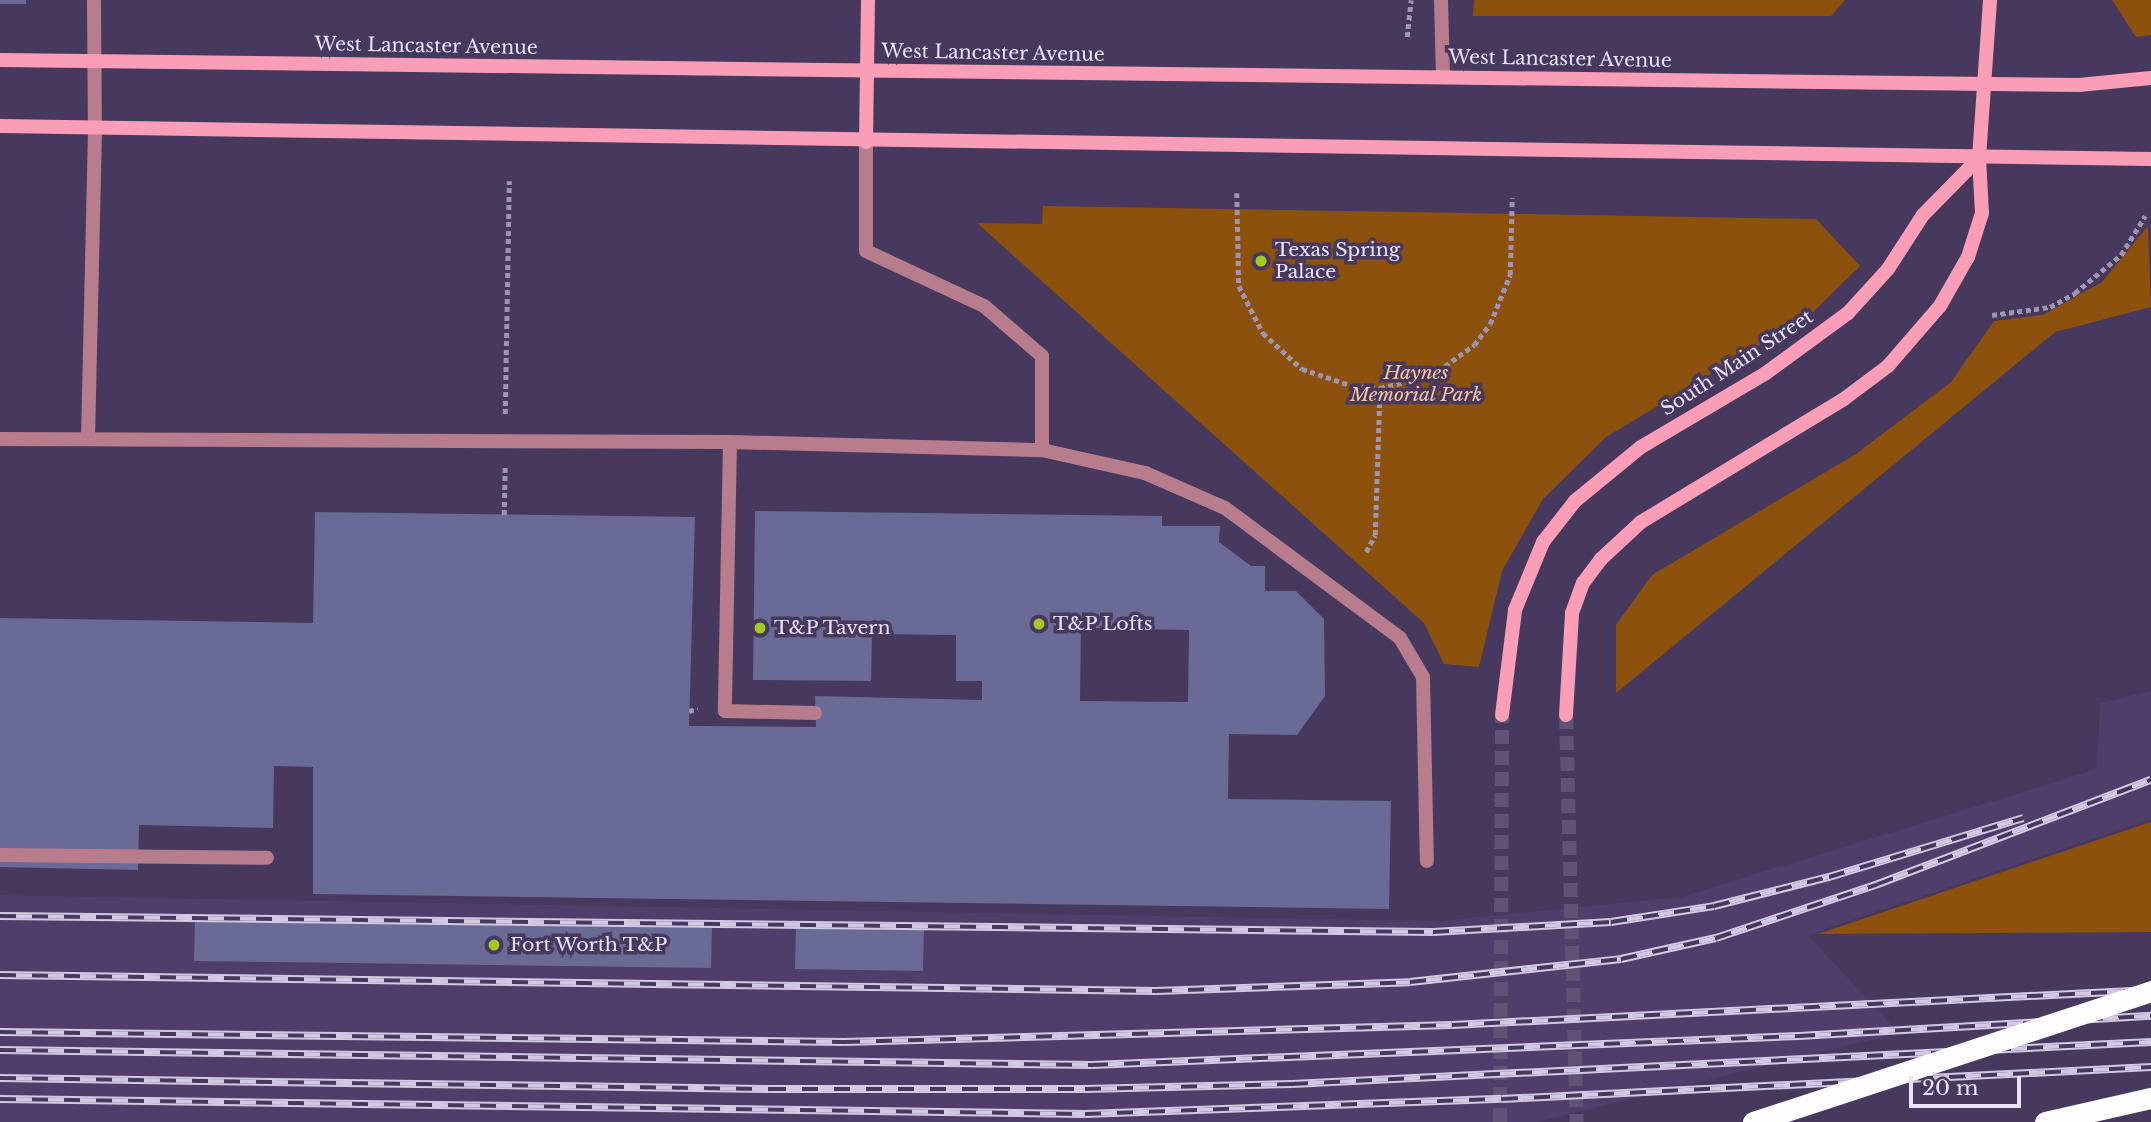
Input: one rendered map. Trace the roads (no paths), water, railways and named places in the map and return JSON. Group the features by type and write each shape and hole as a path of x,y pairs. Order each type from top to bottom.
{"highway":[{"path":"1753,1122 2151,991"},
{"path":"2045,1122 2151,1098"}],"main road":[{"path":"866,142 868,0"},
{"path":"1566,715 1572,612 1589,575 1641,522 1844,398 1914,340 1968,257 1982,213 1979,158 1990,0"},
{"name":"West Lancaster Avenue","path":"0,60 2078,85 2151,78"},
{"path":"0,126 866,142 2151,159"},
{"name":"South Main Street","path":"1502,715 1515,610 1543,542 1575,501 1630,455 1766,373 1848,313 1888,269 1923,215 1979,158"}],"street":[{"path":"88,439 94,0"},
{"path":"1441,0 1443,77"},
{"path":"866,142 866,251 984,306 1042,356 1042,450"},
{"path":"0,439 730,442 1042,450 1145,473 1225,508 1400,638 1423,677 1427,861"},
{"path":"730,442 725,711 815,713"},
{"path":"0,855 267,858"}],"tunnel":[{"path":"1500,1122 1502,715"},
{"path":"1566,715 1577,1122"}],"railway":[{"path":"0,975 1156,991 1410,982 1621,959 1716,938 1878,884 2151,780"},
{"path":"0,916 1433,932 1611,922 1714,906 1829,877 2023,818"},
{"path":"0,1032 844,1042 1452,1025 2151,990"},
{"path":"0,1050 1092,1065 1799,1036 2151,1016"},
{"path":"0,1078 770,1089 1085,1089 1292,1084 2151,1042"},
{"path":"0,1099 1085,1114 1502,1099 2151,1067"}],"place":[{"name":"Texas Spring Palace","path":"1261,261"},
{"name":"T&P Lofts","path":"1039,624"},
{"name":"T&P Tavern","path":"760,628"},
{"name":"Fort Worth T&P","path":"494,945"}],"park label":[{"name":"Haynes Memorial Park","path":"1416,384"}]}
